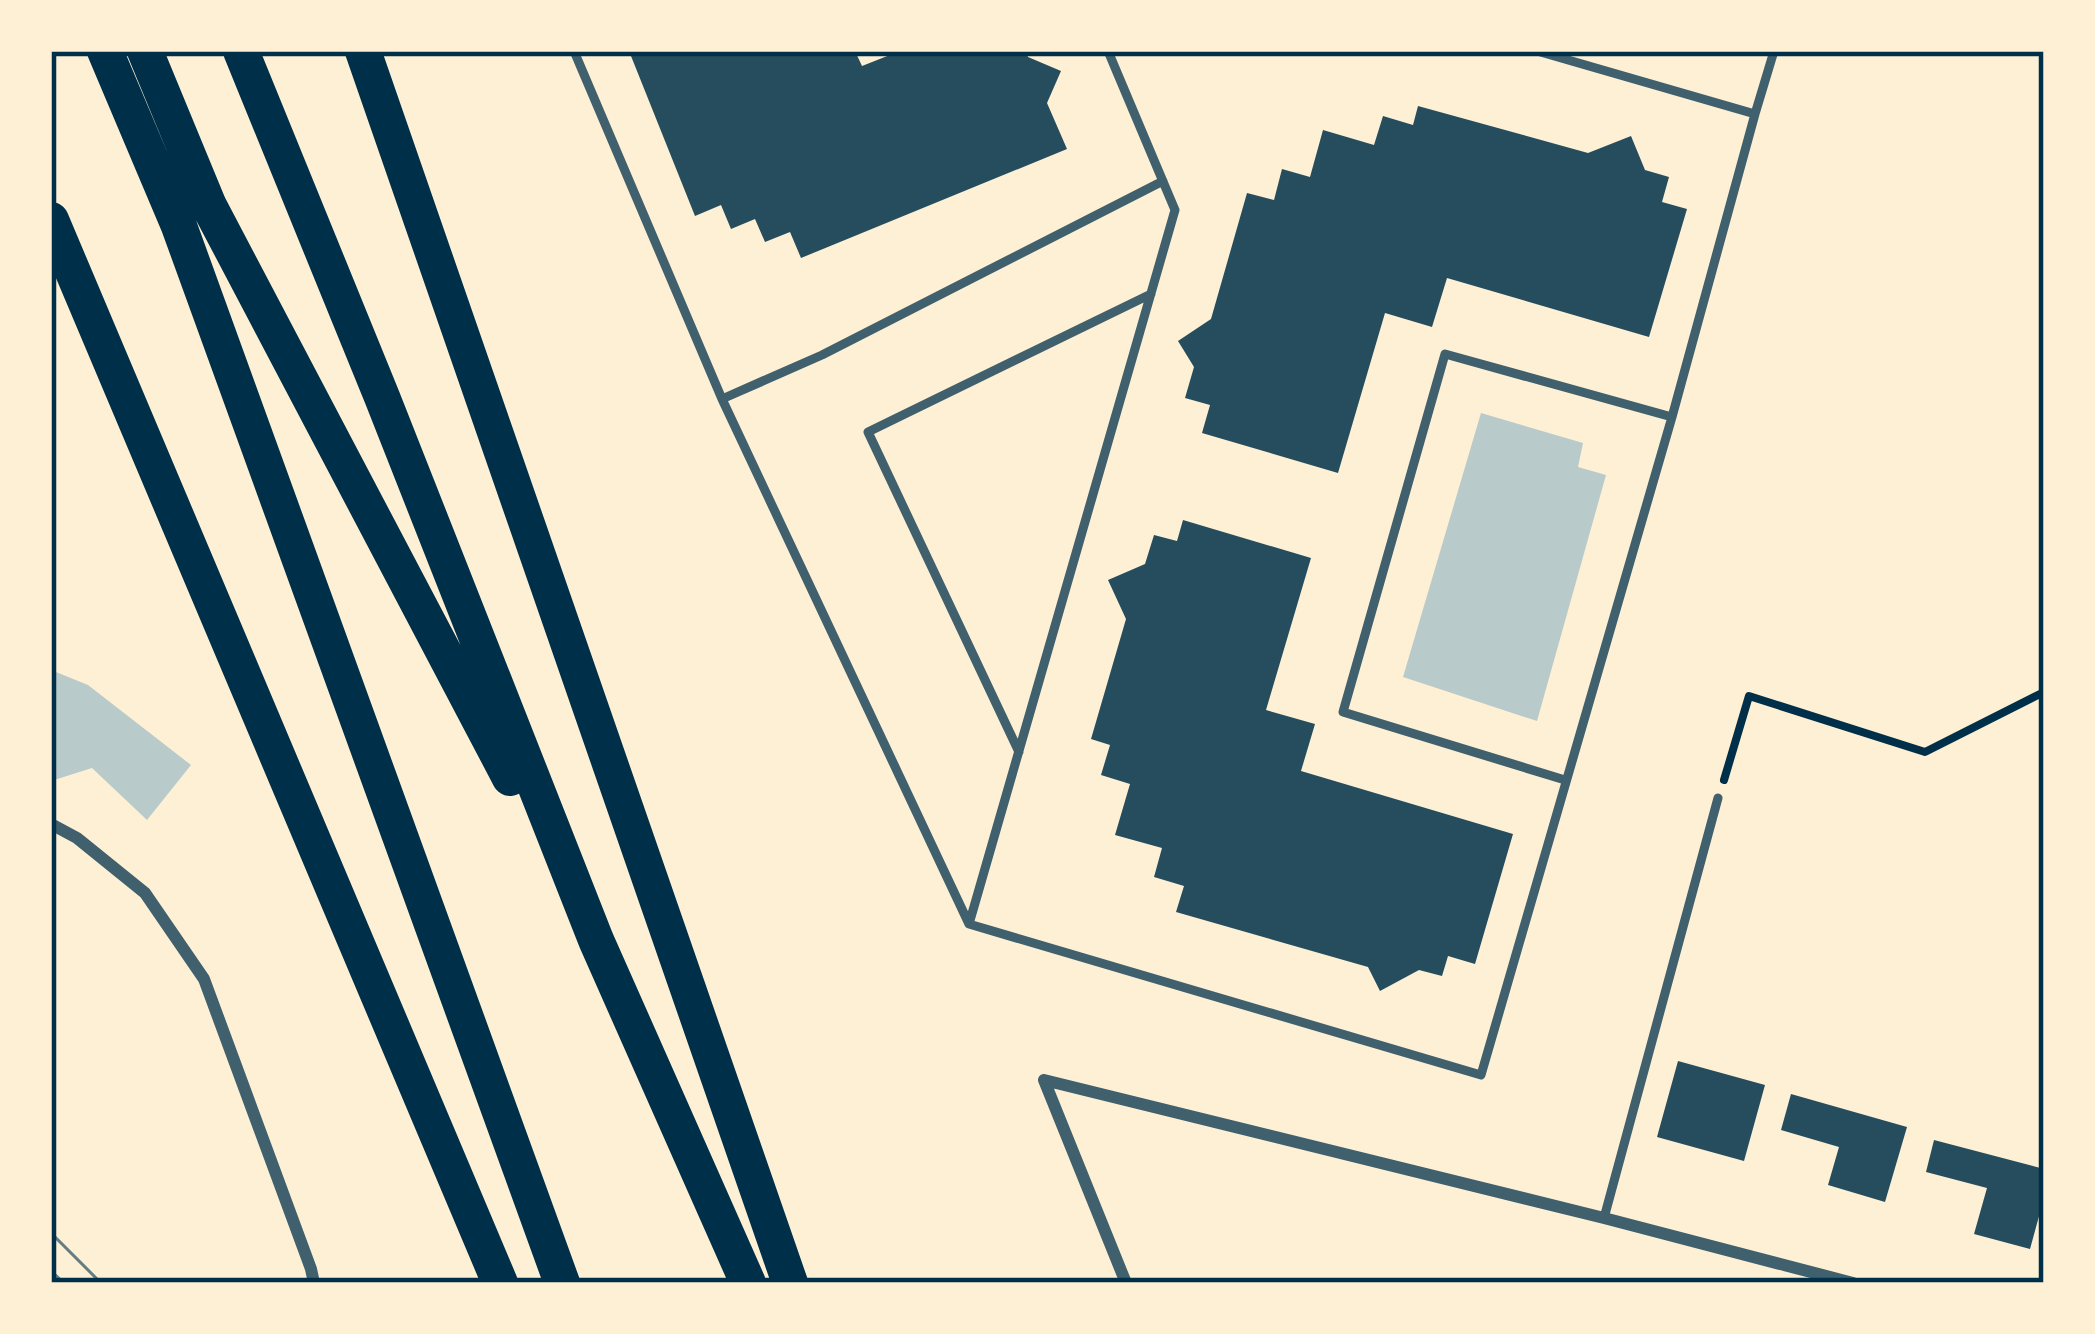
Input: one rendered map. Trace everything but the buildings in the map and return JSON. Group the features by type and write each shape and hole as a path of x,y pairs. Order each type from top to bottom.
{"highway":[{"path":"105,51 178,226 562,1283"},
{"path":"145,51 209,206 596,940"},
{"path":"241,51 596,940 748,1283"},
{"path":"363,51 790,1283"},
{"path":"51,220 500,1283"}],"street":[{"path":"51,824 77,838 145,893 203,979 314,1283"},
{"path":"1126,1283 1044,1079 1853,1283"}],"lane":[{"path":"574,51 722,399 969,924 1481,1075 1774,51"},
{"path":"969,924 1175,210 1108,51"},
{"path":"1537,51 1755,114"},
{"path":"722,399 822,355 1163,182"},
{"path":"1019,752 868,432 1151,294"},
{"path":"1565,780 1343,712 1445,354 1672,417"},
{"path":"1604,1218 1718,798"}],"path":[{"path":"1718,798 1749,696 1925,752 2044,692"}],"shaded area":[{"path":"1481,413 1583,443 1578,467 1606,475 1537,721 1403,677"},
{"path":"51,670 88,685 191,765 147,820 92,768 51,781"}],"tram line":[{"path":"51,1233 101,1283"},
{"path":"51,1271 64,1283"}]}
